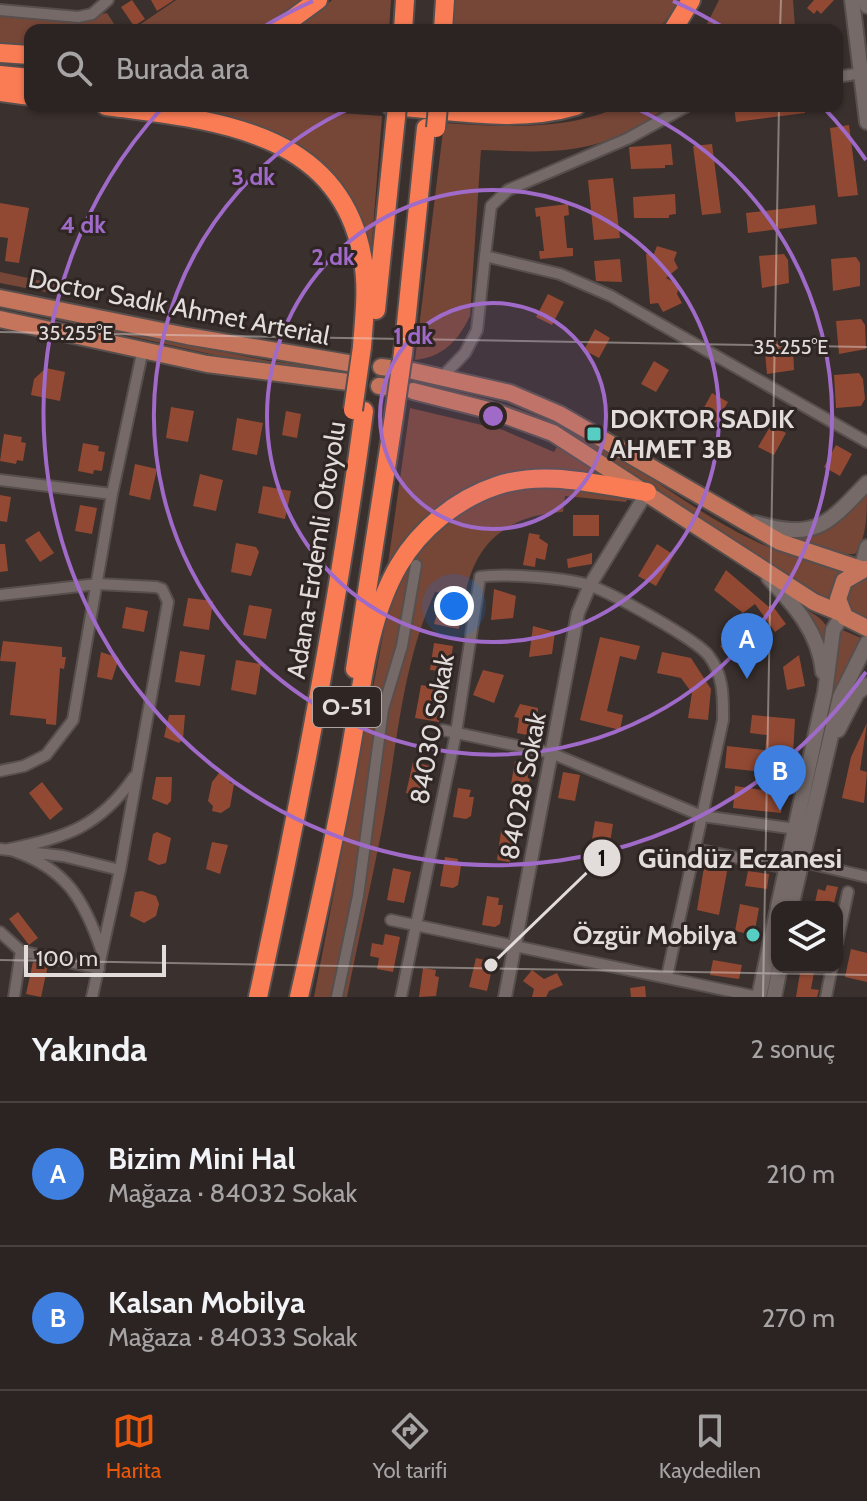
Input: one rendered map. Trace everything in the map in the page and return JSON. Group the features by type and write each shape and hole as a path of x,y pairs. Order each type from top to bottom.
{"highway":[{"path":"285,24 318,0"},
{"path":"403,24 405,0"},
{"path":"433,24 435,0"},
{"path":"443,24 445,0"},
{"path":"677,24 691,0"},
{"path":"689,24 703,0"},
{"path":"0,53 24,55"},
{"path":"0,64 24,66"},
{"path":"0,75 24,77"},
{"path":"0,92 24,95"},
{"path":"152,112 205,119 245,129 279,144 312,167 331,188 348,215 363,258 367,347"},
{"name":"Adana-Erdemli Otoyolu","path":"258,997 316,714 348,532 359,410 395,112"},
{"path":"429,112 431,128"},
{"path":"435,112 495,115 543,112"},
{"path":"431,128 436,112"},
{"name":"O-51","path":"289,997 352,683 394,416 391,362 414,247 430,196 431,128"},
{"path":"299,997 366,666 381,609 398,566 424,530 470,497 498,485 533,478 566,479 647,492"}],"main road":[{"path":"852,0 867,122"},
{"path":"866,0 867,6"},
{"name":"Doctor Sadık Ahmet Arterial","path":"0,298 187,336 348,363"},
{"name":"Doctor Sadık Ahmet Arterial","path":"0,319 262,374 348,382"},
{"path":"413,371 510,393 559,414 780,542 864,569"},
{"path":"413,391 496,412 553,433 814,602 843,614 852,624 867,628"},
{"path":"736,518 788,532 815,528 832,519 867,483"},
{"path":"864,569 867,547"},
{"path":"759,566 801,612 813,633 822,663 825,692"},
{"path":"791,901 796,829 825,692 833,630 843,614 839,590 851,573 864,569"},
{"path":"781,901 827,752 840,697 867,643"},
{"path":"827,752 857,693 867,685"},
{"path":"758,997 771,940"},
{"path":"774,997 779,973"}],"street":[{"path":"0,10 78,17 92,14 105,1"},
{"path":"843,76 861,73"},
{"path":"443,376 465,353 477,330 491,206 508,190 629,138 676,112"},
{"path":"485,256 560,274 611,296 867,442"},
{"path":"0,771 24,766 46,755 73,720 112,494 143,349"},
{"path":"0,480 112,494"},
{"name":"84028 Sokak","path":"505,997 578,613 590,585 647,492"},
{"path":"337,997 358,896 383,709 402,646 416,565"},
{"name":"84030 Sokak","path":"401,997 456,733 480,577 496,574 590,585"},
{"path":"0,595 98,584 156,587 162,589 168,602 120,870 92,997"},
{"path":"590,585 708,654 724,685 723,720 667,976"},
{"path":"443,730 551,753 702,816 796,829"},
{"path":"4,849 77,831 95,820 119,798 137,772"},
{"path":"4,849 63,856 120,870"},
{"path":"4,849 49,866 68,883 93,926 102,953"},
{"path":"695,849 867,877"},
{"path":"843,915 848,892"},
{"path":"391,920 758,997"},
{"path":"0,932 21,951 99,969"},
{"path":"14,997 21,951"},
{"path":"826,997 831,973"}],"shaded area":[{"path":"176,0 309,0 274,24 141,24"},
{"path":"332,0 391,0 389,24 303,24"},
{"path":"453,0 680,0 663,24 451,24"},
{"path":"719,0 793,0 795,24 707,24"},
{"path":"107,13 114,24 24,24 24,48 0,44 0,14 63,22"},
{"path":"207,112 326,112 382,116 370,266 312,157 271,131"},
{"path":"659,112 622,134 579,148 557,151 481,150 470,316 460,333 442,351 415,360 444,123 534,125 579,120 600,114"},
{"path":"0,272 61,285 66,296 0,283"},
{"path":"0,307 269,361 351,370 350,374 268,367"},
{"path":"414,383 486,399 555,423 599,445 744,536 784,553 842,570 831,603 637,476 548,426 414,389"},
{"path":"410,408 503,430 554,452 557,447 614,481 492,479 386,578"},
{"path":"532,486 590,489 627,499 626,502 565,496 563,512 544,514 511,525 486,546 477,560 465,596 435,592 414,649 407,679 382,829 347,997 314,997 388,609 402,574 417,548 445,522 497,495"},
{"path":"867,492 864,533 855,554 838,554 789,538 827,529"},
{"path":"867,578 867,621 853,616 846,596 853,584"},
{"path":"805,609 820,618 827,627 825,657 818,630"},
{"path":"840,629 861,638 835,694 803,825 832,693"}],"building":[{"path":"132,0 145,19 133,24 121,7"},
{"path":"151,0 174,0 157,11"},
{"path":"814,0 834,0 821,14 817,10 814,14 807,8"},
{"path":"735,112 805,113 736,122"},
{"path":"849,125 858,195 838,197 830,128"},
{"path":"671,144 673,165 631,169 629,147"},
{"path":"712,144 721,213 702,215 693,146"},
{"path":"613,178 620,238 594,240 588,180"},
{"path":"675,194 676,214 669,215 669,218 634,218 633,197"},
{"path":"0,203 29,208 19,263 5,261 8,238 0,237"},
{"path":"568,204 569,215 564,216 567,248 573,248 573,256 540,259 539,251 544,251 540,216 536,217 535,208"},
{"path":"815,205 817,224 748,233 746,213"},
{"path":"657,246 677,252 674,260 678,268 666,278 679,285 677,294 682,303 663,312 658,303 650,304 646,254 654,254"},
{"path":"784,254 788,260 789,283 762,288 759,256"},
{"path":"856,257 860,263 860,286 833,291 831,259"},
{"path":"620,259 622,282 596,281 594,261"},
{"path":"548,294 564,302 552,325 536,317"},
{"path":"861,319 865,325 866,349 839,354 836,321"},
{"path":"595,329 610,338 599,358 584,350"},
{"path":"789,340 793,346 794,370 767,374 764,342"},
{"path":"654,361 669,370 656,392 641,384"},
{"path":"46,368 65,372 60,401 31,395 34,379"},
{"path":"859,373 863,379 865,399 861,406 836,408 834,375"},
{"path":"712,393 728,402 716,423 700,415"},
{"path":"171,407 194,411 188,442 166,438"},
{"path":"286,411 301,414 297,438 282,435"},
{"path":"237,418 263,423 257,455 232,450"},
{"path":"771,425 786,433 774,455 758,447"},
{"path":"4,434 22,437 21,442 26,443 23,461 17,460 16,464 0,461"},
{"path":"83,443 99,446 98,451 105,452 102,471 94,470 93,474 78,471"},
{"path":"836,445 852,454 840,476 824,467"},
{"path":"135,464 157,469 150,500 129,495"},
{"path":"200,474 223,480 216,511 193,506"},
{"path":"263,486 291,491 285,519 258,513"},
{"path":"0,495 11,497 7,522 0,521"},
{"path":"80,505 97,508 92,534 75,531"},
{"path":"573,515 599,515 599,536 573,536"},
{"path":"39,531 54,553 40,562 25,540"},
{"path":"529,533 540,535 539,538 548,544 545,560 536,558 535,567 523,565"},
{"path":"236,543 256,547 259,552 251,576 231,572"},
{"path":"0,544 5,544 8,571 0,572"},
{"path":"657,544 674,555 656,586 638,576"},
{"path":"592,553 592,564 568,568 567,559"},
{"path":"726,570 769,607 772,605 786,624 775,632 755,604 743,613 714,590"},
{"path":"494,589 516,596 513,618 491,620"},
{"path":"188,598 213,601 209,630 183,626"},
{"path":"249,605 272,609 266,639 243,635"},
{"path":"126,607 148,611 144,632 122,628"},
{"path":"439,607 460,611 459,629 434,624"},
{"path":"750,622 761,635 726,654 720,646"},
{"path":"533,626 555,632 552,654 529,657"},
{"path":"600,637 640,646 636,660 620,656 607,711 623,715 620,730 580,720"},
{"path":"3,641 62,647 62,657 66,657 64,669 60,668 56,725 46,724 46,719 10,715 16,662 0,661"},
{"path":"434,643 453,646 449,672 430,670"},
{"path":"180,651 205,655 200,686 175,682"},
{"path":"101,652 119,658 112,680 97,677"},
{"path":"662,652 691,658 711,689 708,720 688,718 692,693 681,678 657,673"},
{"path":"799,655 805,686 787,690 783,667"},
{"path":"236,660 261,664 256,695 231,690"},
{"path":"483,670 504,675 494,703 473,695"},
{"path":"421,685 445,689 439,722 415,718"},
{"path":"520,704 538,708 537,737 517,733 519,718 514,717"},
{"path":"169,715 185,715 183,739 179,743 164,737"},
{"path":"752,715 795,719 792,775 725,768 727,746 765,750 767,735 750,733"},
{"path":"867,723 860,770 867,772 864,803 842,798 851,757"},
{"path":"515,761 528,764 527,770 531,771 528,790 524,789 523,792 510,790"},
{"path":"413,762 430,766 424,797 406,793"},
{"path":"563,772 580,775 575,801 558,798"},
{"path":"219,773 228,774 230,783 234,784 230,807 221,813 212,811 213,806 208,801 212,782"},
{"path":"156,777 172,777 171,801 167,805 152,799"},
{"path":"42,782 63,809 50,820 29,793"},
{"path":"735,786 783,793 781,813 733,808"},
{"path":"458,788 471,790 469,797 474,797 471,816 466,819 453,817"},
{"path":"595,821 613,824 608,855 590,852"},
{"path":"501,831 514,833 513,840 517,840 514,859 509,862 497,860"},
{"path":"157,832 171,838 166,863 159,865 148,860 153,834"},
{"path":"212,842 228,845 220,874 206,869"},
{"path":"445,857 458,859 457,866 461,866 458,885 453,888 440,886"},
{"path":"705,861 728,866 719,915 697,910"},
{"path":"393,868 411,872 404,903 387,900"},
{"path":"748,871 769,874 767,889 745,886"},
{"path":"827,885 838,887 834,901 815,901 818,889 825,891"},
{"path":"135,892 156,896 159,904 156,916 144,923 130,916"},
{"path":"487,896 499,898 498,905 503,905 500,924 495,927 482,925"},
{"path":"740,904 759,908 754,935 735,931"},
{"path":"18,912 38,938 29,945 9,919"},
{"path":"385,934 400,937 393,972 377,969 379,958 370,956 372,943 383,945"},
{"path":"851,949 867,953 867,982 845,977"},
{"path":"476,958 489,961 487,968 492,969 487,991 469,987"},
{"path":"713,960 742,965 739,979 710,975"},
{"path":"33,962 48,965 41,997 26,994"},
{"path":"423,968 436,970 435,976 439,977 436,996 419,997"},
{"path":"532,970 544,979 557,973 563,985 549,991 546,997 532,997 534,989 523,981"},
{"path":"800,973 814,973 811,989 819,990 817,997 796,997"},
{"path":"645,986 646,997 631,997 630,988"}],"place":[{"name":"DOKTOR SADIK AHMET 3B","path":"594,434"},
{"name":"Bizim Mini Hal","path":"747,679"},
{"name":"Kalsan Mobilya","path":"780,811"},
{"name":"Özgür Mobilya","path":"753,935"},
{"name":"Gündüz Eczanesi","path":"491,965"}]}
